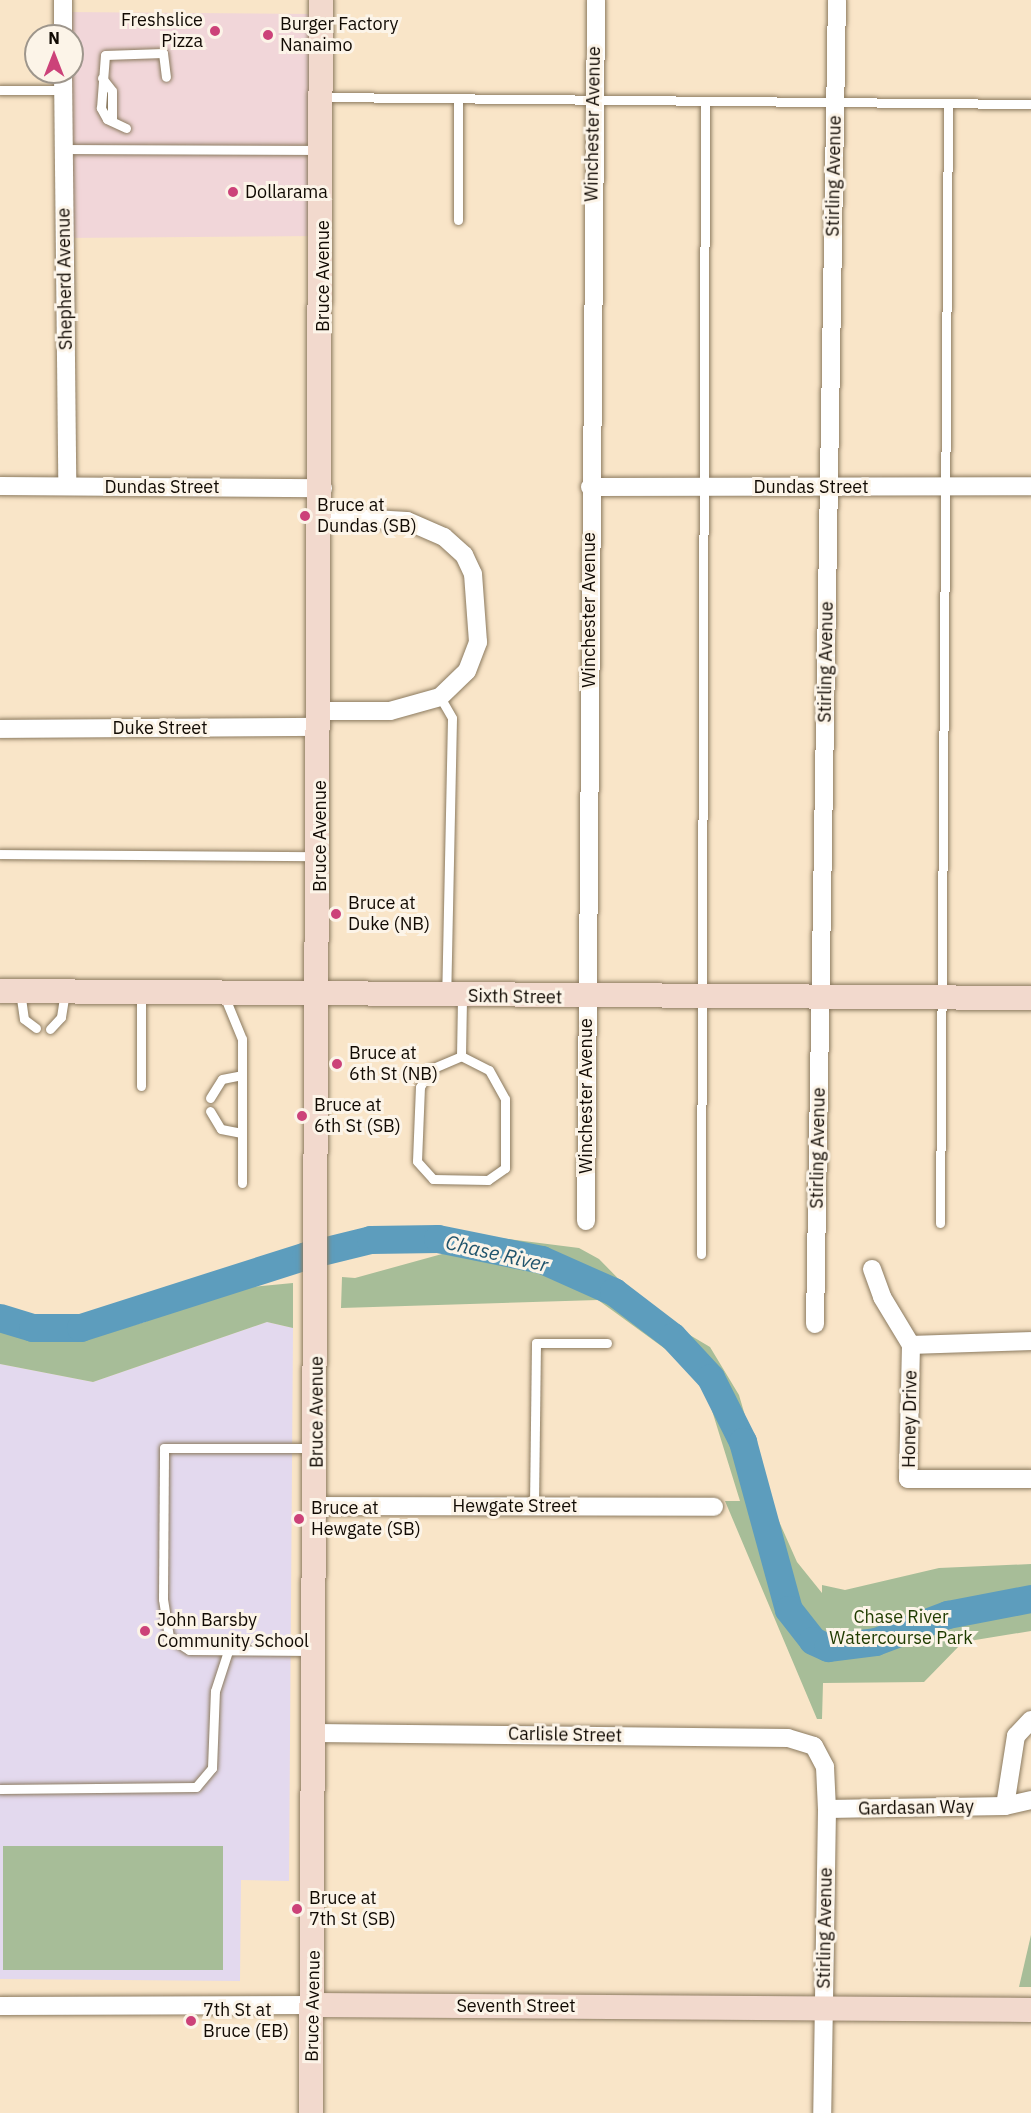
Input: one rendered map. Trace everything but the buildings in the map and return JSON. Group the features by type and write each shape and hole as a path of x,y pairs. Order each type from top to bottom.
{"street":[{"path":"63,0 63,24"},
{"name":"Bruce Avenue","path":"311,2113 317,1651 321,516 323,488 321,0"},
{"name":"Winchester Avenue","path":"586,1221 593,100 596,0"},
{"name":"Stirling Avenue","path":"815,1324 837,0"},
{"name":"Shepherd Avenue","path":"63,84 67,486"},
{"name":"Dundas Street","path":"0,486 323,488"},
{"name":"Dundas Street","path":"590,487 1031,486"},
{"path":"320,719 390,711 440,697 467,671 478,642 477,592 464,555 444,537 407,521 321,516"},
{"name":"Duke Street","path":"0,729 320,719"},
{"name":"Sixth Street","path":"10,991 586,997 1031,998"},
{"name":"Honey Drive","path":"872,1269 882,1298 911,1344 908,1479 1031,1479"},
{"name":"Honey Drive","path":"911,1344 1031,1341"},
{"name":"Hewgate Street","path":"316,1506 714,1507"},
{"path":"1005,1806 1016,1736 1031,1720"},
{"name":"Carlisle Street","path":"315,1732 788,1738 814,1746"},
{"name":"Stirling Avenue","path":"814,1746 825,1767 827,1809 822,2113"},
{"name":"Gardasan Way","path":"827,1809 1005,1806 1031,1800"},
{"name":"Seventh Street","path":"0,2006 314,2005 1031,2010"}],"lane":[{"path":"126,128 112,121 112,91 102,78 109,52 163,53 166,76"},
{"path":"0,90 42,84"},
{"path":"322,97 1031,104"},
{"path":"458,99 458,220"},
{"path":"701,1254 704,997 705,101"},
{"path":"940,1223 948,103"},
{"path":"64,149 323,150"},
{"path":"440,697 452,718 454,996 461,1056"},
{"path":"0,854 320,856"},
{"path":"10,991 24,1018 36,1028"},
{"path":"50,1029 61,1017 64,992"},
{"path":"141,993 141,1086"},
{"path":"223,993 242,1039 242,1183"},
{"path":"461,1056 489,1070 505,1099 505,1168 488,1180 433,1179 417,1161 420,1087 431,1069 461,1056"},
{"path":"210,1098 222,1079 242,1075"},
{"path":"210,1111 221,1129 242,1133"},
{"path":"534,1506 536,1343 607,1343"},
{"path":"317,1448 164,1448 166,1632 189,1650 317,1651"},
{"path":"0,1789 196,1787 212,1768 215,1691 228,1651"}],"shaded area":[{"path":"66,12 315,14 317,236 65,238 71,84 84,84 84,24 67,24"},
{"name":"John Barsby Community School","path":"267,1322 293,1328 289,1881 241,1880 240,1981 0,1979 0,1364 93,1382"}],"green space":[{"name":"Chase River Watercourse Park","path":"500,1238 579,1248 599,1259 651,1312 710,1347 739,1395 770,1501 797,1562 822,1593 822,1585 845,1590 939,1568 1031,1564 1031,1631 963,1642 924,1682 823,1683 822,1719 817,1719 725,1501 740,1501 701,1375 598,1300 341,1308 342,1277 355,1278"},
{"path":"293,1283 293,1328 267,1322 93,1382 0,1364 0,1316 57,1329 112,1331 145,1322 202,1292"},
{"path":"3,1846 223,1846 223,1970 3,1970"},
{"path":"1031,1935 1031,1987 1019,1987"}],"waterway":[{"name":"Chase River","path":"0,1318 33,1328 81,1328 306,1256 371,1240 438,1239 542,1260 614,1292 673,1337 711,1378 743,1442 789,1610 813,1641 828,1648 876,1642 948,1615 1031,1599"}],"place":[{"name":"Freshslice Pizza","path":"215,31"},
{"name":"Burger Factory Nanaimo","path":"268,35"},
{"name":"Dollarama","path":"233,192"},
{"name":"Bruce at Dundas (SB)","path":"305,516"},
{"name":"Bruce at Duke (NB)","path":"336,914"},
{"name":"Bruce at 6th St (NB)","path":"337,1064"},
{"name":"Bruce at 6th St (SB)","path":"302,1116"},
{"name":"Bruce at Hewgate (SB)","path":"299,1519"},
{"name":"John Barsby Community School","path":"145,1631"},
{"name":"Bruce at 7th St (SB)","path":"297,1909"},
{"name":"7th St at Bruce (EB)","path":"191,2021"}]}
